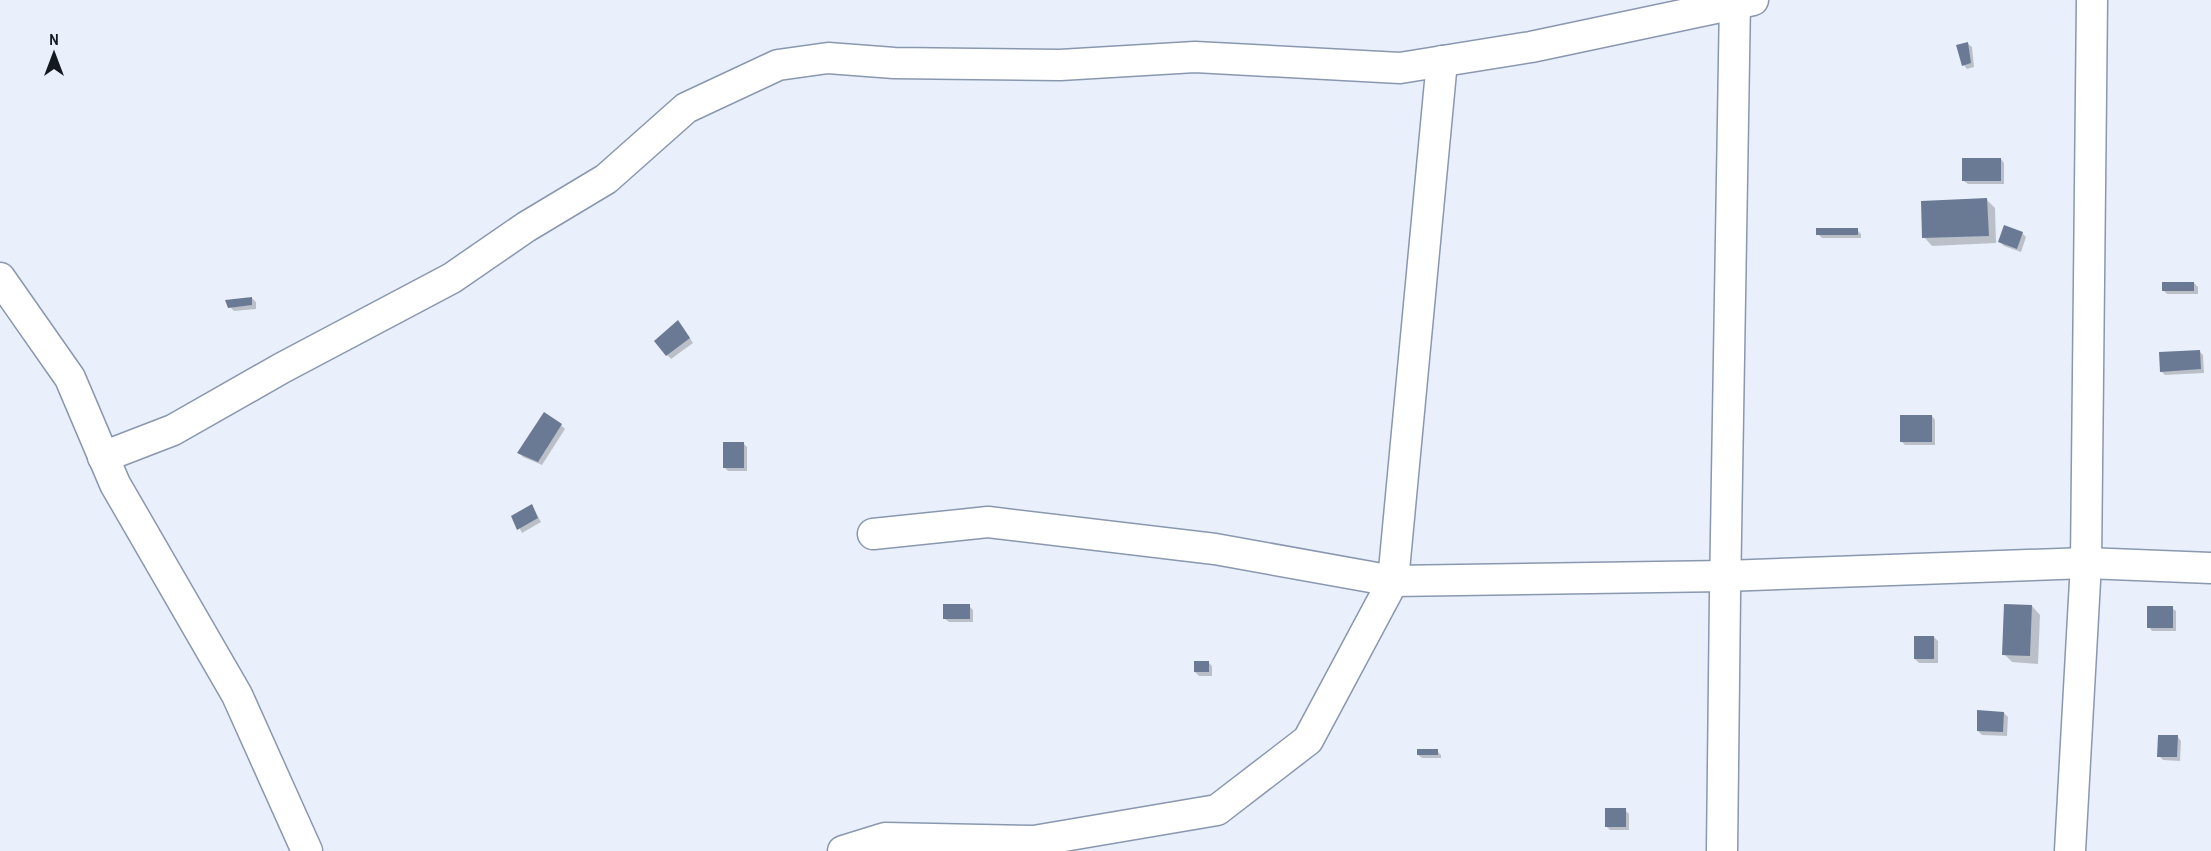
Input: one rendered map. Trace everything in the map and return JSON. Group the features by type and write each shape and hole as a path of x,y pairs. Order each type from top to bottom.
{"street":[{"path":"2070,851 2086,562 2092,0"},
{"path":"103,457 173,430 282,368 452,278 526,227 606,179 686,108 778,65 828,58 894,63 1060,65 1195,57 1400,68 1531,47 1741,1 1725,576 1722,851"},
{"path":"843,851 885,838 1034,841 1217,810 1308,740 1393,581 1442,61"},
{"path":"0,278 70,378 115,484 237,695 307,851"},
{"path":"873,534 988,522 1215,549 1393,581 1725,576 2086,562 2211,568"}],"building":[{"path":"1968,42 1971,63 1962,66 1956,45"},
{"path":"1962,158 2001,158 2001,181 1962,181"},
{"path":"1987,198 1989,236 1922,238 1921,201"},
{"path":"2004,225 2023,232 2017,249 1998,242"},
{"path":"1816,228 1858,228 1858,235 1816,235"},
{"path":"2162,282 2194,282 2194,291 2162,291"},
{"path":"252,297 252,305 228,308 225,300"},
{"path":"678,320 690,338 666,356 654,341"},
{"path":"2200,350 2201,369 2160,372 2159,352"},
{"path":"544,412 562,424 538,462 517,453"},
{"path":"1900,415 1932,415 1932,442 1900,442"},
{"path":"723,442 744,442 744,468 723,468"},
{"path":"532,504 538,518 517,530 511,516"},
{"path":"943,604 970,604 970,619 943,619"},
{"path":"2004,604 2032,605 2030,656 2002,655"},
{"path":"2147,606 2173,606 2173,628 2147,628"},
{"path":"1914,636 1934,636 1934,659 1914,659"},
{"path":"1194,661 1209,661 1209,672 1194,672"},
{"path":"1977,710 2004,712 2003,732 1977,731"},
{"path":"2158,735 2178,735 2177,757 2157,757"},
{"path":"1417,749 1438,749 1438,755 1417,755"},
{"path":"1605,808 1626,808 1626,827 1605,827"}]}
